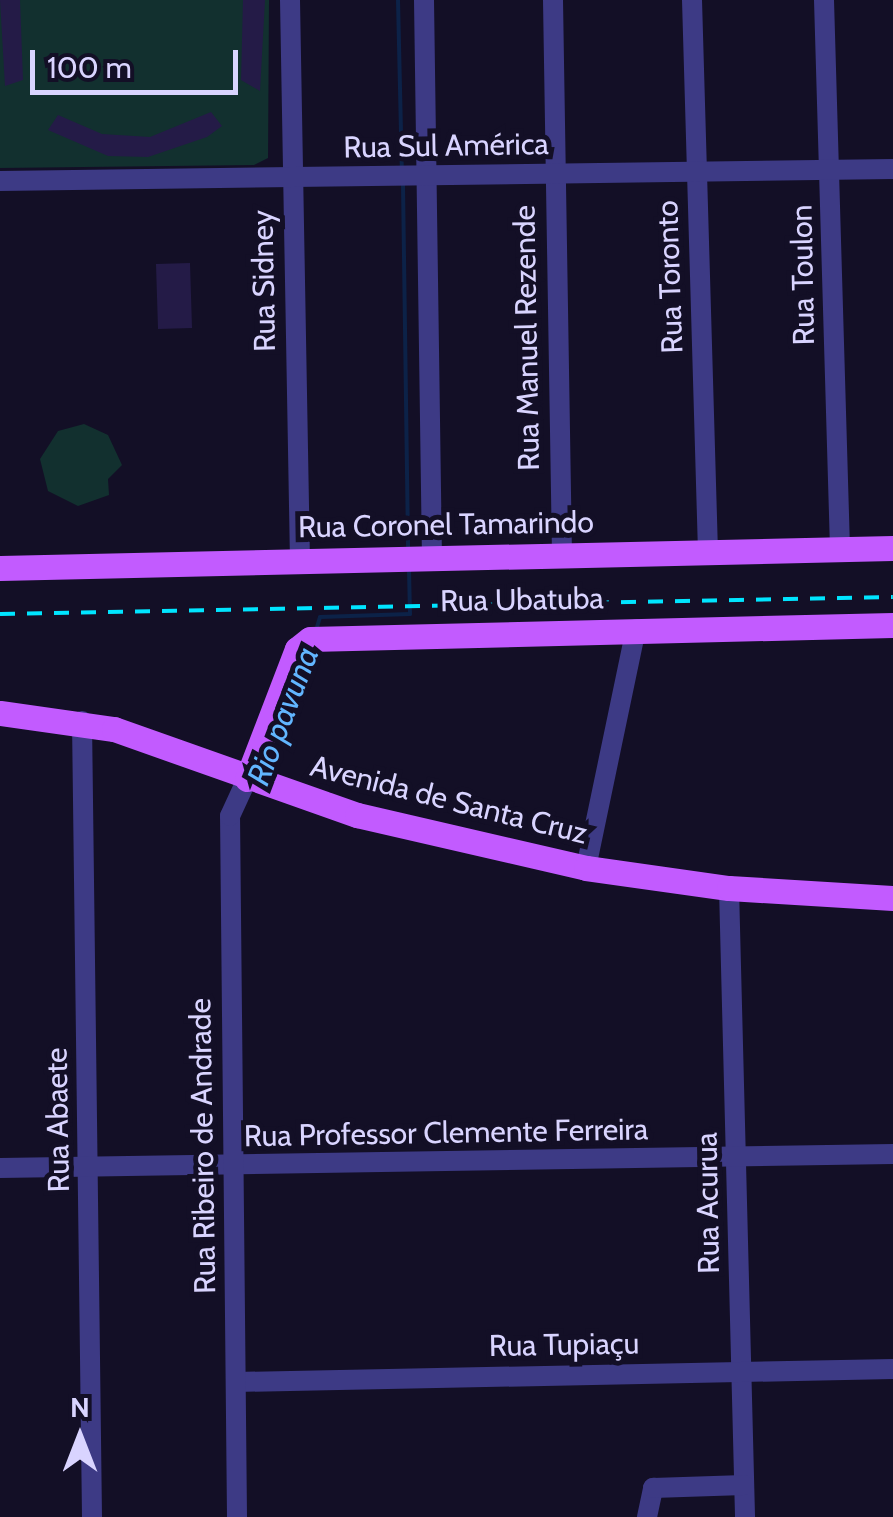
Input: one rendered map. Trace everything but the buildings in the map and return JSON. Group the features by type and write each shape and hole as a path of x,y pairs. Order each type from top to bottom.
{"main road":[{"name":"Rua Coronel Tamarindo","path":"0,568 893,548"},
{"name":"Rua Ubatuba","path":"247,779 295,654 310,638 893,626"},
{"name":"Avenida de Santa Cruz","path":"0,713 82,722 419,833 586,868 729,888 893,898"}],"street":[{"name":"Rua Sidney","path":"290,0 300,561"},
{"path":"424,0 432,558"},
{"name":"Rua Manuel Rezende","path":"553,0 562,555"},
{"name":"Rua Toronto","path":"692,0 708,552"},
{"name":"Rua Toulon","path":"824,0 840,549"},
{"name":"Rua Sul América","path":"0,181 893,168"},
{"path":"586,868 636,630"},
{"name":"Rua Abaete","path":"82,722 92,1517"},
{"name":"Rua Ribeiro de Andrade","path":"237,1517 238,1167 230,816 247,779"},
{"name":"Rua Acurua","path":"729,888 745,1517"},
{"name":"Rua Professor Clemente Ferreira","path":"0,1168 893,1154"},
{"name":"Rua Tupiaçu","path":"239,1382 893,1369"},
{"path":"647,1517 653,1488 744,1485"}],"green space":[{"path":"0,0 269,0 268,158 254,165 0,168"},
{"path":"84,424 108,435 122,465 108,479 109,495 78,506 48,491 40,459 58,431"}],"waterway":[{"name":"Rio pavuna","path":"398,0 402,170"},
{"name":"Rio pavuna","path":"403,185 408,550"},
{"name":"Rio pavuna","path":"317,627 320,617 410,614 409,570"},
{"name":"Rio pavuna","path":"264,773 309,656"}],"railway":[{"path":"0,614 893,597"}]}
